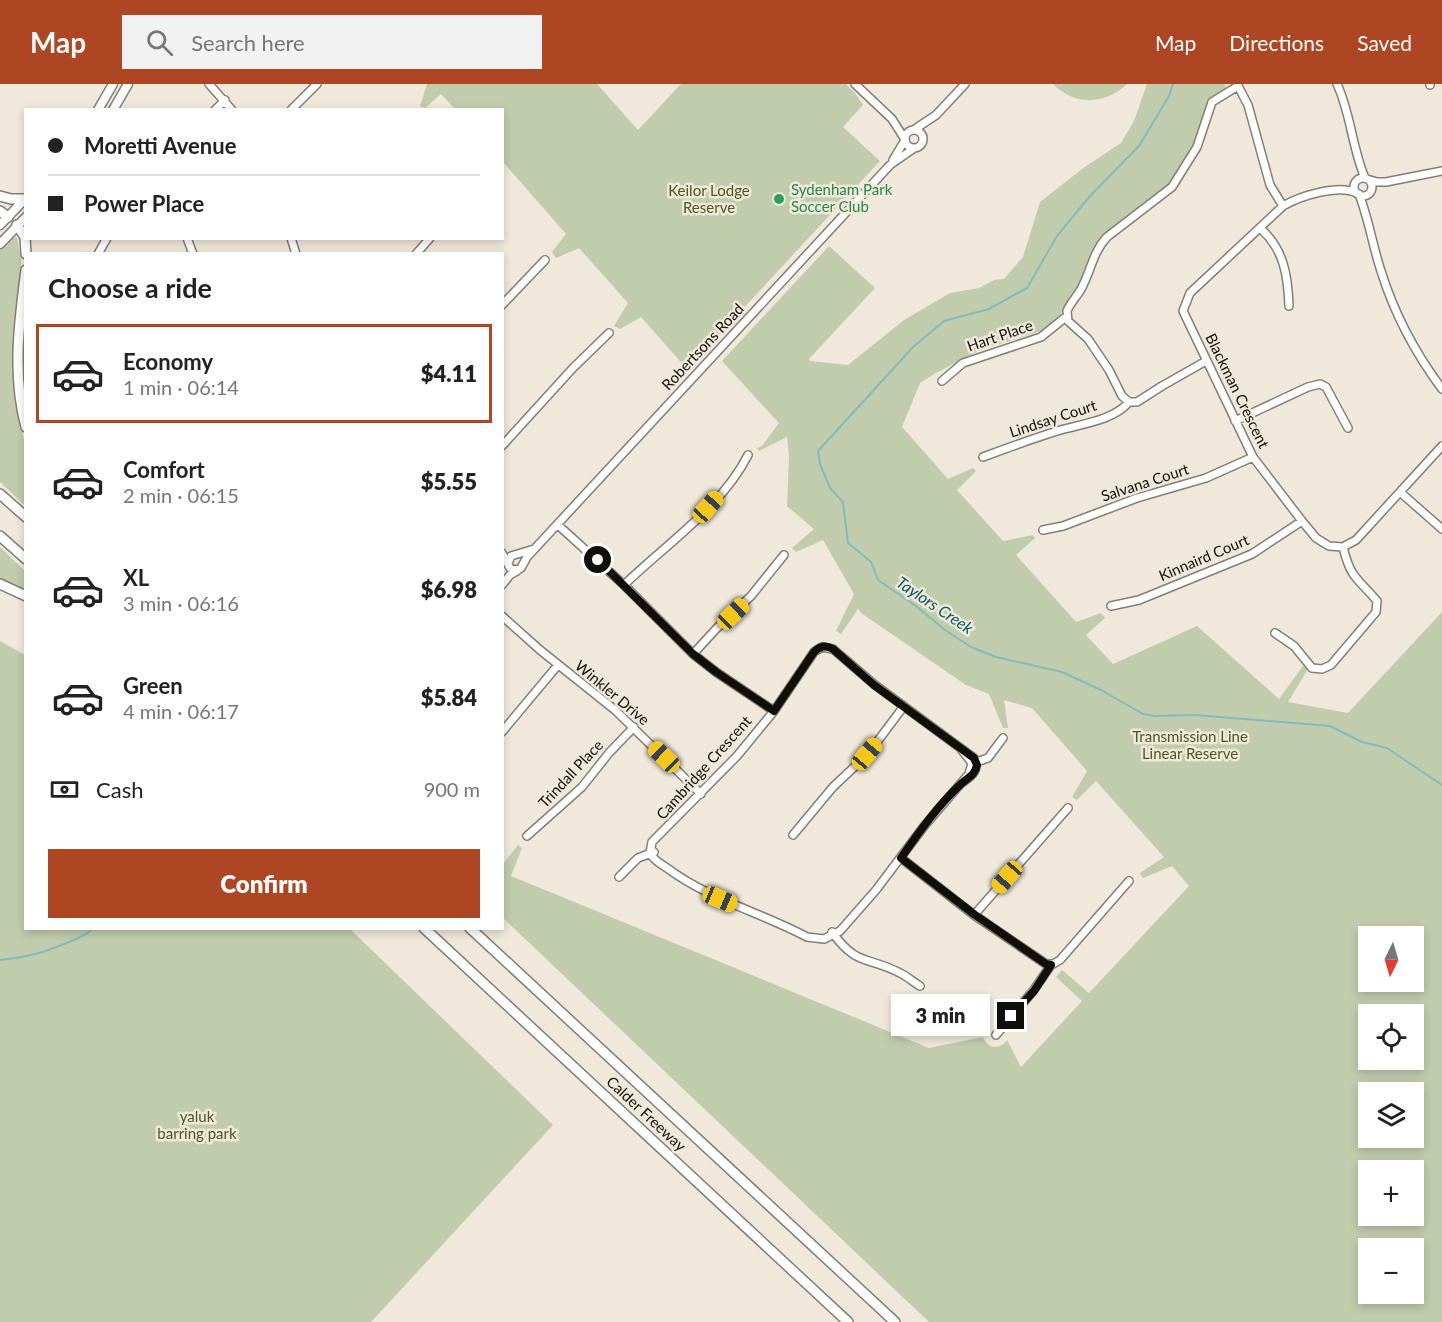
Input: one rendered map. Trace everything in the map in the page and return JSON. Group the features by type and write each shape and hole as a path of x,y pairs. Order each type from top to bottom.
{"highway":[{"path":"0,196 14,200 24,199"},
{"path":"17,225 24,236"},
{"path":"24,289 18,347 18,379 24,416"},
{"path":"0,494 24,515"},
{"path":"0,536 24,557"},
{"path":"0,584 24,595"},
{"name":"Calder Freeway","path":"426,930 848,1322"},
{"name":"Calder Freeway","path":"473,930 895,1322"}],"main road":[{"path":"99,108 113,84"},
{"path":"114,108 128,84"},
{"path":"0,225 4,214 24,200"},
{"path":"4,214 17,225"},
{"path":"0,244 24,219"}],"street":[{"path":"209,84 231,108"},
{"path":"293,108 317,84"},
{"path":"855,84 892,119 907,145 913,148 920,145 936,115 965,84"},
{"path":"1338,84 1348,113 1359,164 1361,180 1354,189 1366,212 1382,274 1396,312 1442,388"},
{"path":"1129,402 1122,396 1109,370 1088,339 1068,321 1068,307 1083,286 1101,243 1172,187 1197,147 1212,102 1238,85 1248,105 1270,185 1283,207"},
{"path":"217,108 225,100"},
{"path":"904,139 907,133 936,115"},
{"path":"892,119 920,132 923,137"},
{"name":"Robertsons Road","path":"890,165 904,139"},
{"name":"Robertsons Road","path":"504,582 521,567 890,165 913,148"},
{"path":"1361,180 1386,182 1442,171"},
{"path":"1361,180 1371,186 1366,212"},
{"name":"Blackman Crescent","path":"1343,548 1322,543 1302,521 1253,457 1183,311 1184,302 1190,293 1283,207 1303,196 1342,190 1361,180"},
{"path":"1358,194 1364,195 1386,182"},
{"name":"Blackman Crescent","path":"1342,190 1358,194"},
{"path":"1260,228 1274,243 1282,259 1289,290 1289,306"},
{"path":"418,252 428,240"},
{"path":"504,303 545,260"},
{"name":"Hart Place","path":"942,381 955,369 977,357 1041,337 1067,316"},
{"path":"504,444 573,368 609,333"},
{"name":"Lindsay Court","path":"982,457 1056,431 1106,417 1122,410 1129,402 1137,402 1206,361"},
{"path":"1235,421 1318,384 1326,387 1347,428"},
{"path":"1275,633 1294,646 1312,668 1324,669 1331,665 1376,612 1377,602 1353,576 1343,548 1356,540 1442,446"},
{"path":"624,585 708,507 726,488 748,455"},
{"name":"Salvana Court","path":"1043,530 1063,526 1137,498 1206,478 1253,457"},
{"path":"1400,492 1442,529"},
{"name":"Kinnaird Court","path":"1111,606 1139,600 1252,554 1302,521"},
{"path":"558,525 624,585 693,654 774,711"},
{"name":"Robertsons Road","path":"515,555 536,548"},
{"path":"504,552 523,559 521,567 512,570 504,555"},
{"path":"504,577 509,558 515,555"},
{"path":"693,654 710,634 751,596 784,555"},
{"name":"Winkler Drive","path":"504,618 558,665 615,710 701,794"},
{"name":"Cambridge Crescent","path":"652,852 660,836 737,756 774,711 810,660 823,649 837,654 874,685 961,749 974,763"},
{"path":"504,730 558,665"},
{"path":"793,835 833,788 867,754 904,706"},
{"name":"Trindall Place","path":"527,836 582,787 609,753 634,727"},
{"path":"619,877 638,858 652,852 663,865 708,894 795,931 818,936 833,934 876,890 935,813 963,782 974,763 991,755 1003,738"},
{"path":"975,915 1068,808"},
{"path":"901,858 975,915 1046,964 1051,965"},
{"path":"996,1035 1034,991 1051,965 1060,960 1129,881"},
{"path":"833,934 845,949 861,960 899,972 920,986"}],"green space":[{"name":"Keilor Lodge Reserve","path":"427,84 597,84 638,130 681,84 846,84 863,105 843,127 880,161 687,369 641,317 620,329 614,326 628,303 579,248 556,258 552,252 566,234 504,163 504,108 454,108 441,94 425,108 420,106"},
{"path":"1053,84 1127,84 1109,96 1090,100 1071,96"},
{"name":"Transmission Line Linear Reserve","path":"1147,84 1225,84 1226,88 1208,102 1194,146 1172,182 1098,241 1078,289 1057,319 1044,330 980,350 920,383 902,427 948,479 973,468 976,471 957,490 1003,541 1033,535 1035,538 1016,555 1076,622 1101,613 1105,618 1086,635 1113,664 1197,626 1279,699 1303,666 1308,669 1288,702 1348,713 1442,612 1442,1322 929,1322 504,919 504,862 518,845 522,848 511,876 929,1048 983,1037 987,1044 997,1047 1007,1040 1021,1067 1082,1001 1056,977 1062,970 1089,993 1189,886 1172,866 1143,878 1140,873 1164,857 1096,781 1077,800 1072,797 1087,771 1032,708 1004,700 1008,728 1003,728 989,694 966,685 858,609 841,634 836,631 854,594 823,540 796,552 792,548 814,529 787,506 789,456 787,437 759,451 757,448 762,446 779,423 722,361 829,246 875,288 809,359 810,361 848,365 904,320 950,293 979,288 994,280 1004,279 1023,257 1040,202 1082,169 1121,143 1134,121"},
{"path":"12,237 17,238 21,274 13,362 16,409 24,440 24,505 0,482 0,249"},
{"path":"0,547 24,570 24,592 0,580"},
{"name":"yaluk barring park","path":"0,641 24,654 24,930 351,930 553,1125 371,1322 0,1322"}],"waterway":[{"name":"Taylors Creek","path":"1173,84 1169,96 1139,146 1089,197 1057,236 1027,288 989,309 944,321 913,347 818,451 820,464 830,488 843,502 848,543 871,562 878,580 971,647 996,657 1062,672 1101,690 1143,714 1195,715 1330,726 1362,742 1387,748 1442,785"},
{"path":"0,960 51,949 79,938 92,930"}],"place":[{"name":"Sydenham Park Soccer Club","path":"779,199"}],"route":[{"path":"598,560 669,633 693,654 774,711 814,652 820,647 827,646 874,685 974,758 977,765 973,774 935,813 901,858 975,915 1046,964 1051,965 1034,991 1011,1016"}]}
